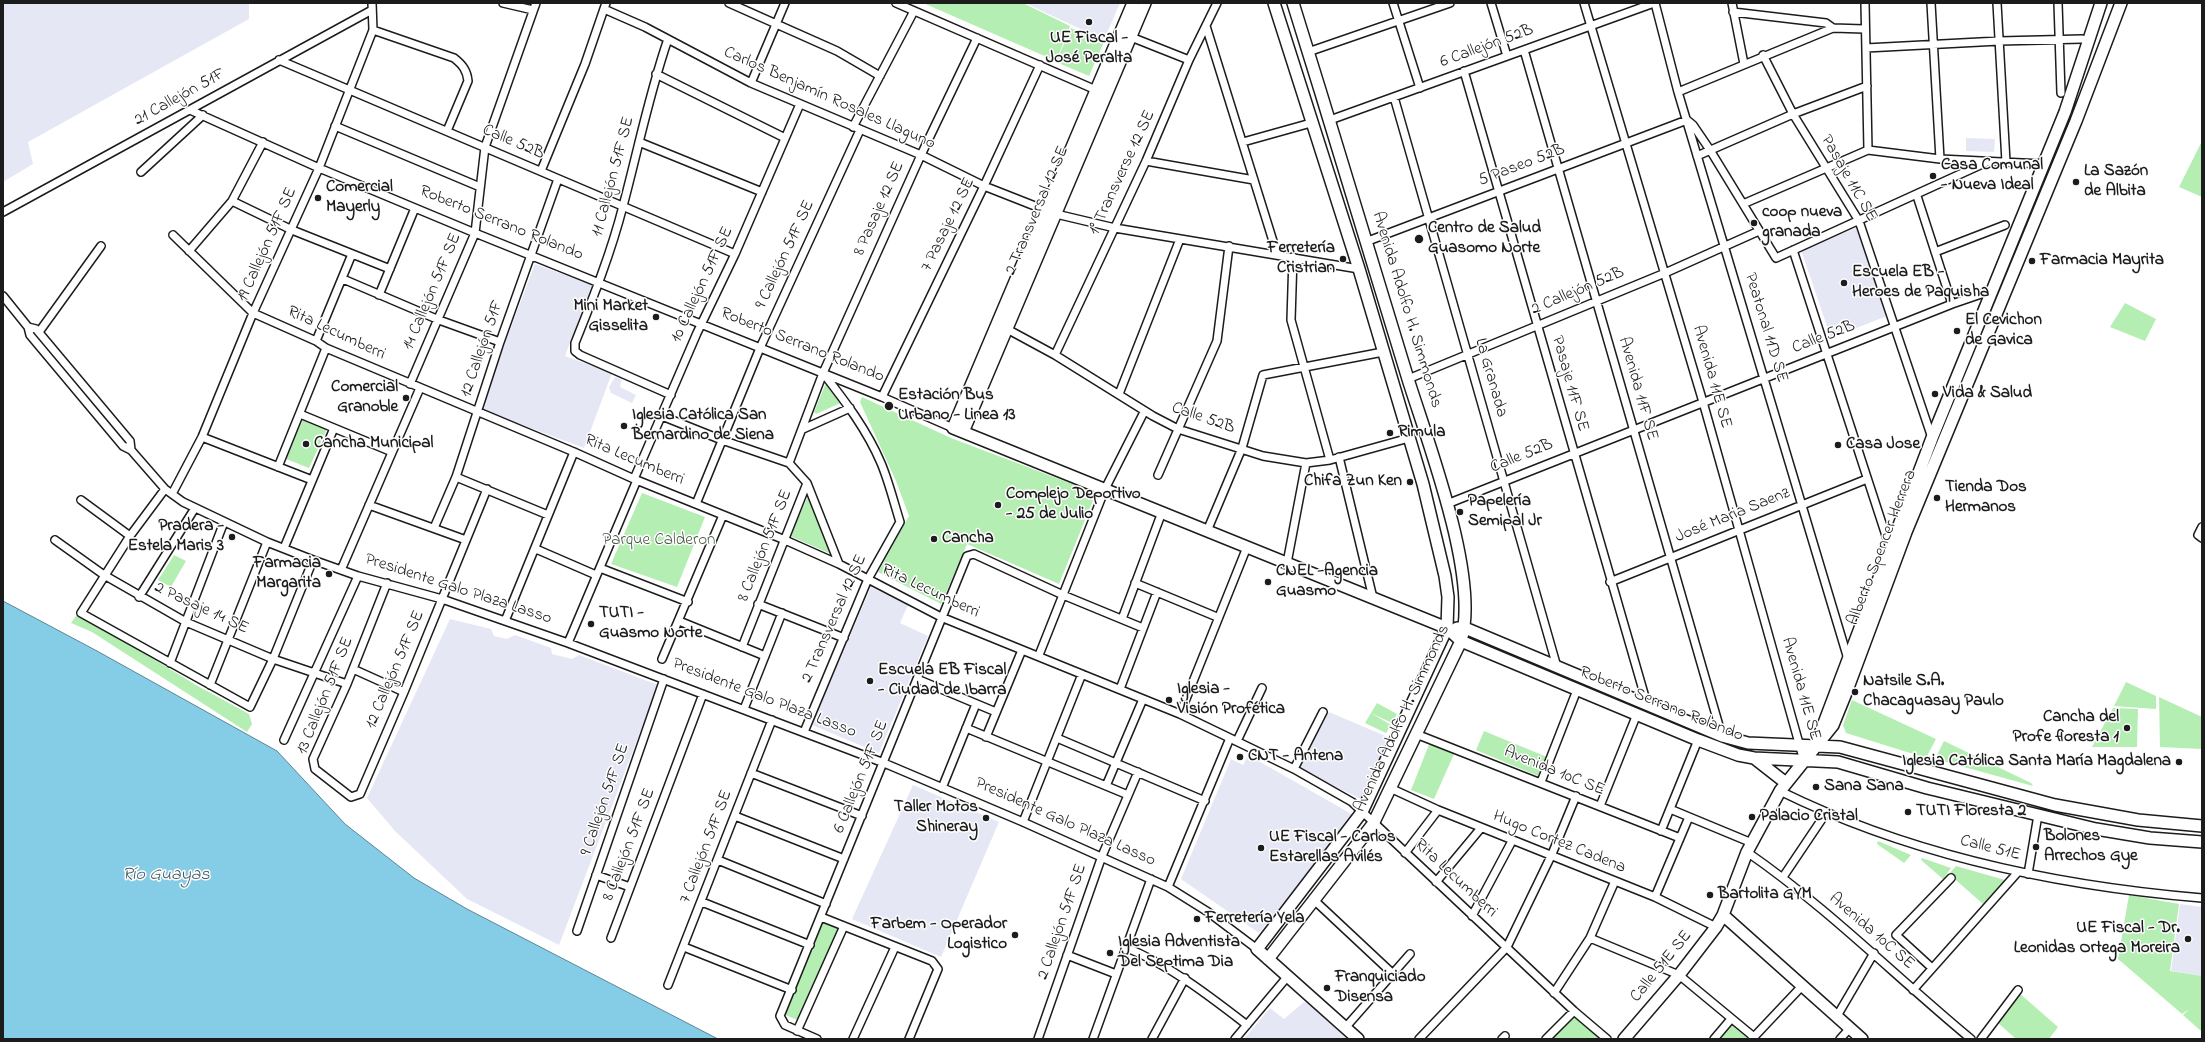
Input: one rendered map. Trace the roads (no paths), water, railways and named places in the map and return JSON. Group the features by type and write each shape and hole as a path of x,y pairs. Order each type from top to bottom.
{"street":[{"path":"503,3 534,7"},
{"path":"729,3 836,51 880,76"},
{"path":"751,83 785,3"},
{"path":"896,3 1096,90"},
{"name":"2 Transversal 12 SE","path":"958,430 1007,329 1096,90 1133,3"},
{"name":"2 Transversal 12 SE","path":"958,430 1050,212 1131,37 1145,3"},
{"name":"1° Transverse 12 SE","path":"1055,355 1146,161 1189,60 1217,3"},
{"name":"Avenida Adolfo H. Simmonds","path":"1257,949 1362,812 1447,628 1448,597 1442,561 1423,484 1358,269 1274,3"},
{"name":"Avenida Adolfo H. Simmonds","path":"1268,959 1373,824 1461,641 1465,628 1465,612 1460,563 1446,504 1368,241 1293,3"},
{"path":"1393,3 1420,88"},
{"path":"1308,52 1399,22 1450,3"},
{"path":"1491,3 1507,56"},
{"name":"Avenida 11E SE","path":"1584,3 1703,402 1801,744 1804,761"},
{"name":"6 Callejón 52B","path":"1330,120 1655,3"},
{"name":"Peatonal 11D SE","path":"1655,3 1678,92 1848,660"},
{"path":"1732,3 1744,64"},
{"path":"1865,3 1864,29 1866,48 1868,150"},
{"path":"1932,3 1940,159"},
{"path":"1997,3 2006,162"},
{"path":"2058,3 2061,93"},
{"name":"Alberto Spencer Herrera","path":"1816,745 1932,438 1990,292 2065,112 2101,3"},
{"name":"Alberto Spencer Herrera","path":"1723,915 1750,848 1783,787 1832,725 1846,693 1906,532 2079,115 2121,3"},
{"path":"541,171 585,64 605,6"},
{"name":"Carlos Benjamín Rosales Llaguno","path":"605,6 668,39 709,63 751,83 921,155 984,186 1050,212 1115,228 1277,254 1358,269"},
{"name":"19 Callejón 51F SE","path":"172,494 202,437 253,313 319,168 373,30 372,7"},
{"name":"21 Callejón 51F","path":"3,212 190,110 372,7"},
{"name":"14 Callejón 51F SE","path":"410,384 439,320 475,233 485,147 534,7"},
{"name":"9 Callejón 51F SE","path":"696,504 760,348 857,128 880,76 914,11"},
{"path":"1733,12 1826,24 1833,28"},
{"path":"1206,26 1277,254"},
{"path":"1678,92 1763,55 1833,28 1864,29"},
{"path":"373,30 454,58 462,64 467,73 468,81 447,131"},
{"path":"1131,37 1189,60"},
{"name":"8 Pasaje 12 SE","path":"823,372 921,155 977,38"},
{"path":"1866,48 2059,38 2082,39"},
{"name":"11 Callejón 51F SE","path":"668,39 656,74 623,207 599,282 575,344 575,351 580,355 671,395"},
{"name":"Avenida 11F SE","path":"1524,50 1722,736"},
{"name":"Pasaje 11C SE","path":"1763,55 1793,114 1859,221 1932,438"},
{"name":"Calle 52B","path":"279,60 735,254"},
{"name":"7 Pasaje 12 SE","path":"882,397 984,186 1040,65"},
{"name":"Pasaje 11F SE","path":"1464,71 1646,704"},
{"path":"656,74 785,138"},
{"path":"1697,156 1793,114 1867,86"},
{"name":"La Granada","path":"1394,96 1557,667"},
{"name":"10 Callejón 51F SE","path":"568,643 671,395 735,254 800,104"},
{"name":"Roberto Serrano Rolando","path":"190,110 319,168 475,233 823,372 958,430 1447,628 1461,641 1698,740 1738,755 1754,758 1838,762 1927,788 2096,829 2134,835 2202,842"},
{"path":"141,172 203,115"},
{"path":"1687,120 1693,125 1710,150 1776,258 1917,196 1989,161"},
{"name":"5 Paseo 52B","path":"1368,241 1687,120"},
{"path":"1243,142 1311,122"},
{"path":"335,126 480,187"},
{"path":"189,251 232,201 263,142"},
{"path":"639,142 762,192"},
{"path":"1742,204 1868,150 1940,159 2043,164"},
{"path":"1146,161 1254,180"},
{"name":"12 Callejón 51F","path":"434,528 456,476 500,342 558,179"},
{"path":"1917,196 1952,304"},
{"path":"232,201 292,230 390,270"},
{"path":"380,295 415,208"},
{"path":"1935,252 2005,225"},
{"name":"2 Callejón 52B","path":"1408,380 1665,273 1759,231"},
{"name":"Rita Lecumberri","path":"173,235 253,313 326,348 574,452 636,480 785,540 839,564 941,617 1022,650 1039,655 1180,714 1294,769 1352,802 1373,824 1507,947 1554,993 1607,1039"},
{"path":"1119,394 1180,239"},
{"path":"39,332 101,246"},
{"path":"1158,475 1217,341 1229,246"},
{"path":"1793,250 1890,549"},
{"path":"316,342 352,254"},
{"path":"1293,257 1291,320 1330,460"},
{"path":"342,279 439,320 500,342"},
{"name":"Calle 52B","path":"1446,504 1952,304 1990,292"},
{"name":"Presidente Galo Plaza Lasso","path":"3,296 28,327 30,335 123,446 131,450 165,489 195,508 268,542 313,560 358,576 442,599 568,643 804,732 884,763 1102,856 1168,887 1208,912 1257,949 1358,1039"},
{"name":"Presidente Galo Plaza Lasso","path":"28,327 36,329 39,332 130,441 131,450"},
{"name":"Calle 52B","path":"1007,329 1055,355 1119,394 1144,412 1178,429 1242,448 1263,456 1306,463 1330,460 1408,438"},
{"path":"278,467 326,348"},
{"path":"1207,531 1242,448 1262,375 1383,352"},
{"path":"803,429 850,408 823,372"},
{"path":"662,416 722,440 789,463 803,429 823,372"},
{"path":"341,570 420,388"},
{"name":"2 Transversal 12 SE","path":"804,732 868,579 900,522 881,464 850,408"},
{"path":"1039,655 1105,489 1144,412"},
{"path":"300,414 392,452"},
{"path":"284,548 334,428"},
{"path":"202,437 312,480"},
{"path":"505,621 536,549 548,515 574,452"},
{"path":"1339,457 1373,598"},
{"name":"8 Callejón 51F SE","path":"742,647 807,483 789,463"},
{"path":"1288,563 1306,463"},
{"path":"456,476 548,515"},
{"name":"José Maria Saenz","path":"1610,582 1867,479"},
{"path":"807,483 839,564"},
{"path":"165,489 130,536 81,613 250,706 273,659 313,560"},
{"name":"12 Callejón 51F SE","path":"360,794 404,692 487,489"},
{"path":"81,500 130,536"},
{"path":"369,505 466,540"},
{"path":"139,597 195,508"},
{"path":"1122,619 1162,512"},
{"path":"662,659 680,621 723,515"},
{"path":"170,663 224,522"},
{"path":"2200,536 2202,527"},
{"name":"2 Pasaje 14 SE","path":"55,540 104,575 139,597 186,622 230,639 273,659 347,684"},
{"path":"210,685 230,639 268,542"},
{"path":"1180,714 1217,617 1247,547"},
{"path":"536,549 596,575"},
{"name":"6 Callejón 51F SE","path":"798,1031 785,1026 780,1016 792,990 884,763 941,617 967,556 974,554 1063,595"},
{"path":"600,568 688,602"},
{"path":"284,740 358,576"},
{"name":"13 Callejón 51F SE","path":"360,794 351,797 315,769 313,759 347,684 387,583"},
{"path":"1135,583 1217,617"},
{"path":"1120,689 1157,592"},
{"path":"1063,595 1144,628"},
{"path":"758,604 844,638"},
{"path":"744,709 782,613"},
{"path":"680,621 765,656"},
{"name":"Roberto Serrano Rolando","path":"1447,628 1465,628 1722,736 1748,743 1801,744 1840,747 2056,805 2138,820 2202,826"},
{"path":"986,737 1022,650"},
{"path":"353,669 404,692"},
{"path":"1023,822 1082,674"},
{"name":"9 Callejón 51F SE","path":"577,931 664,679"},
{"path":"917,680 996,712"},
{"path":"1237,741 1262,688"},
{"path":"1541,782 1577,690"},
{"name":"8 Callejón 51F SE","path":"611,938 703,694"},
{"path":"1106,786 1143,699"},
{"path":"942,788 976,704"},
{"path":"1294,769 1323,712"},
{"path":"1600,806 1637,714"},
{"name":"7 Callejón 51F SE","path":"668,985 702,902 772,720"},
{"path":"966,728 1128,795"},
{"name":"Avenida 10C SE","path":"1416,734 1680,838"},
{"path":"1057,738 1205,801"},
{"path":"1168,887 1230,738"},
{"path":"1661,831 1698,740"},
{"path":"1754,758 1783,787"},
{"name":"2 Callejón 51F SE","path":"1038,1039 1102,856 1138,772"},
{"path":"751,773 862,816"},
{"name":"Calle 51E","path":"1783,787 1826,813 1919,846 2028,874 2097,886 2202,898"},
{"name":"Hugo Cortez Cadena","path":"1390,788 1512,841 1552,854 1655,898 1716,927"},
{"path":"1419,1039 1507,947 1552,854 1576,796"},
{"name":"Avenida 10C SE","path":"1670,808 1750,848 1874,953 1912,990 1971,1039"},
{"path":"1405,852 1438,810"},
{"path":"1783,877 1826,813"},
{"path":"2028,874 2038,815"},
{"path":"735,816 844,859"},
{"path":"1655,898 1689,817"},
{"path":"1436,882 1481,828"},
{"path":"1472,916 1512,841"},
{"path":"718,860 826,904"},
{"path":"1912,990 2018,872"},
{"path":"596,875 630,887"},
{"path":"1932,968 1896,935 1951,878"},
{"path":"1093,1039 1125,946 1151,879"},
{"path":"1554,993 1590,938 1615,881"},
{"path":"1314,900 1392,972"},
{"path":"702,902 810,945"},
{"path":"1723,915 1862,1039"},
{"name":"Calle 51E SE","path":"1624,1039 1680,975 1716,927 1723,915"},
{"path":"821,917 932,961 938,969 909,1039"},
{"path":"817,1039 798,1031 844,926"},
{"path":"1590,938 1680,975 1753,1038 1803,985"},
{"path":"1125,946 1153,958 1185,978 1247,1025"},
{"path":"684,947 792,990"},
{"path":"853,1039 894,947"},
{"path":"1837,1016 1874,953"},
{"path":"1345,1028 1392,972 1410,954"},
{"path":"1067,956 1116,974"},
{"path":"1235,1039 1288,976"},
{"path":"1152,1039 1185,978"},
{"path":"1981,1039 2018,990"},
{"path":"1546,1039 1574,1011"},
{"path":"1714,1039 1732,1019"},
{"path":"1840,1039 1850,1028"}],"water":[{"name":"Río Guayas","path":"3,601 97,651 277,751 345,824 414,878 467,909 718,1039 3,1039"}],"place":[{"name":"UE Fiscal - José Peralta","path":"1089,22"},
{"name":"Casa Comunal - Nueva Ideal","path":"1933,176"},
{"name":"La Sazón de Albita","path":"2076,182"},
{"name":"Comercial Mayerly","path":"318,198"},
{"name":"coop nueva granada","path":"1754,223"},
{"name":"Centro de Salud Guasomo Norte","path":"1419,239"},
{"name":"Ferretería Cristrian","path":"1343,259"},
{"name":"Farmacia Mayrita","path":"2032,261"},
{"name":"Escuela EB - Heroes de Paquisha","path":"1844,283"},
{"name":"Mini Market Gisselita","path":"656,317"},
{"name":"El Cevichon de Gavica","path":"1957,331"},
{"name":"Vida & Salud","path":"1935,394"},
{"name":"Comercial Granoble","path":"406,398"},
{"name":"Estación Bus Urbano - Linea 13","path":"889,406"},
{"name":"Iglesia Católica San Bernardino de Siena","path":"624,426"},
{"name":"Rimula","path":"1390,433"},
{"name":"Cancha Municipal","path":"306,444"},
{"name":"Casa Jose","path":"1838,445"},
{"name":"Chifa Zun Ken","path":"1410,482"},
{"name":"Tienda Dos Hermanos","path":"1937,498"},
{"name":"Complejo Deportivo - 25 de Julio","path":"998,505"},
{"name":"Papelería Semipal Jr","path":"1460,512"},
{"name":"Pradera - Estela Maris 3","path":"232,537"},
{"name":"Cancha","path":"934,539"},
{"name":"Farmacia Margarita","path":"329,574"},
{"name":"CNEL -Agencia Guasmo","path":"1268,582"},
{"name":"TUTI - Guasmo Norte","path":"591,624"},
{"name":"Escuela EB Fiscal - Ciudad de Ibarra","path":"870,681"},
{"name":"Natsile S.A. Chacaguasay Paulo","path":"1855,692"},
{"name":"Iglesia - Visión Profética","path":"1169,700"},
{"name":"Cancha del Profe floresta 1","path":"2127,728"},
{"name":"CNT - Antena","path":"1240,757"},
{"name":"Iglesia Católica Santa María Magdalena","path":"2179,762"},
{"name":"Sana Sana","path":"1816,787"},
{"name":"TUTI Floresta 2","path":"1908,812"},
{"name":"Palacio Cristal","path":"1752,817"},
{"name":"Taller Motos Shineray","path":"986,818"},
{"name":"Bolones Arrechos Gye","path":"2036,847"},
{"name":"UE Fiscal - Carlos Estarellas Avilés","path":"1261,848"},
{"name":"Bartolita GYM","path":"1710,895"},
{"name":"Ferretería Yela","path":"1197,919"},
{"name":"Farbem - Operador Logistico","path":"1015,935"},
{"name":"UE Fiscal - Dr. Leonidas Ortega Moreira","path":"2188,939"},
{"name":"Iglesia Adventista Del Septima Dia","path":"1110,953"},
{"name":"Franquiciado Disensa","path":"1327,988"}],"park label":[{"name":"Parque Calderon","path":"659,541"}]}
